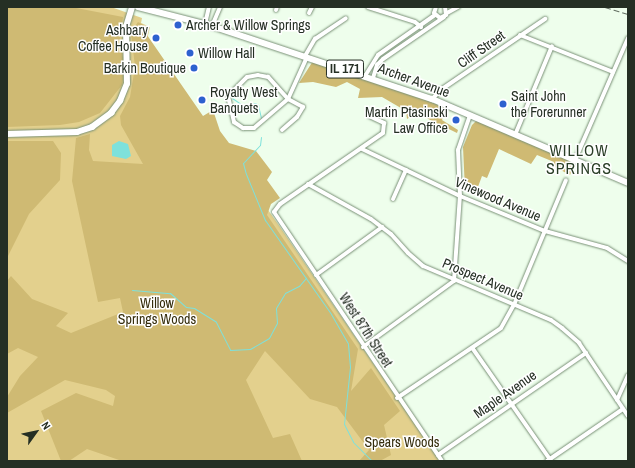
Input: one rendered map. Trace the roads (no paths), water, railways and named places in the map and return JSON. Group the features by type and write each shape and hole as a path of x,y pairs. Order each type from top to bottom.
{"main road":[{"name":"Archer Avenue","path":"138,7 212,26 373,78 432,99 628,183"},
{"path":"154,7 166,14"}],"street":[{"path":"7,134 77,132 92,127 111,113 120,101 127,84 126,27 132,7"},
{"path":"205,24 209,7"},
{"path":"212,26 220,7"},
{"path":"309,13 312,7"},
{"path":"368,7 416,22 424,31"},
{"path":"446,15 445,7 449,7"},
{"path":"373,78 379,62 458,7"},
{"path":"365,76 378,55 421,26 434,10 446,15"},
{"path":"282,130 303,109 288,99 272,80 258,75 241,82 228,99 234,122 240,127 249,129 268,118 288,99 306,56 315,39 346,18"},
{"name":"Cliff Street","path":"432,99 442,89 545,19"},
{"path":"520,35 552,46 613,72"},
{"path":"575,160 628,38"},
{"path":"515,134 552,46"},
{"path":"363,347 454,281 460,196 458,150 470,115"},
{"path":"308,184 362,149 385,130 382,121 369,116"},
{"name":"Vinewood Avenue","path":"362,149 460,196 546,231 607,248 628,261"},
{"path":"392,199 406,170"},
{"path":"397,398 473,349 501,328 514,305 566,180"},
{"name":"West 87th Street","path":"308,184 274,210 397,398 442,461"},
{"name":"Prospect Avenue","path":"308,184 363,214 382,227 423,266 454,281 551,320 572,336 586,353 628,416"},
{"path":"316,275 382,227"},
{"path":"473,349 550,460 623,409"},
{"name":"Maple Avenue","path":"438,455 511,402 586,353"},
{"path":"617,400 628,375"}],"water":[{"path":"119,141 128,144 131,156 126,159 112,156 112,145"}],"waterway":[{"path":"232,98 244,106 255,103 258,105 261,118"},
{"path":"261,137 260,145 243,163 246,174 265,220 331,314 348,344 350,367 344,424 353,442 372,461"},
{"path":"132,290 170,293 186,307 194,308 216,322 230,350 250,349 269,338 277,323 276,308 285,293 299,286 306,278"}],"railway":[{"path":"605,7 628,14"}],"place":[{"name":"Archer & Willow Springs","path":"178,25"},
{"name":"Ashbary Coffee House","path":"156,38"},
{"name":"Willow Hall","path":"190,53"},
{"name":"Barkin Boutique","path":"194,68"},
{"name":"Royalty West Banquets","path":"202,100"},
{"name":"Saint John the Forerunner","path":"503,104"},
{"name":"Martin Ptasinski Law Office","path":"456,120"}],"district":[{"name":"WILLOW SPRINGS","path":"579,159"}],"park label":[{"name":"Willow Springs Woods","path":"157,312"},
{"name":"Spears Woods","path":"402,442"}]}
